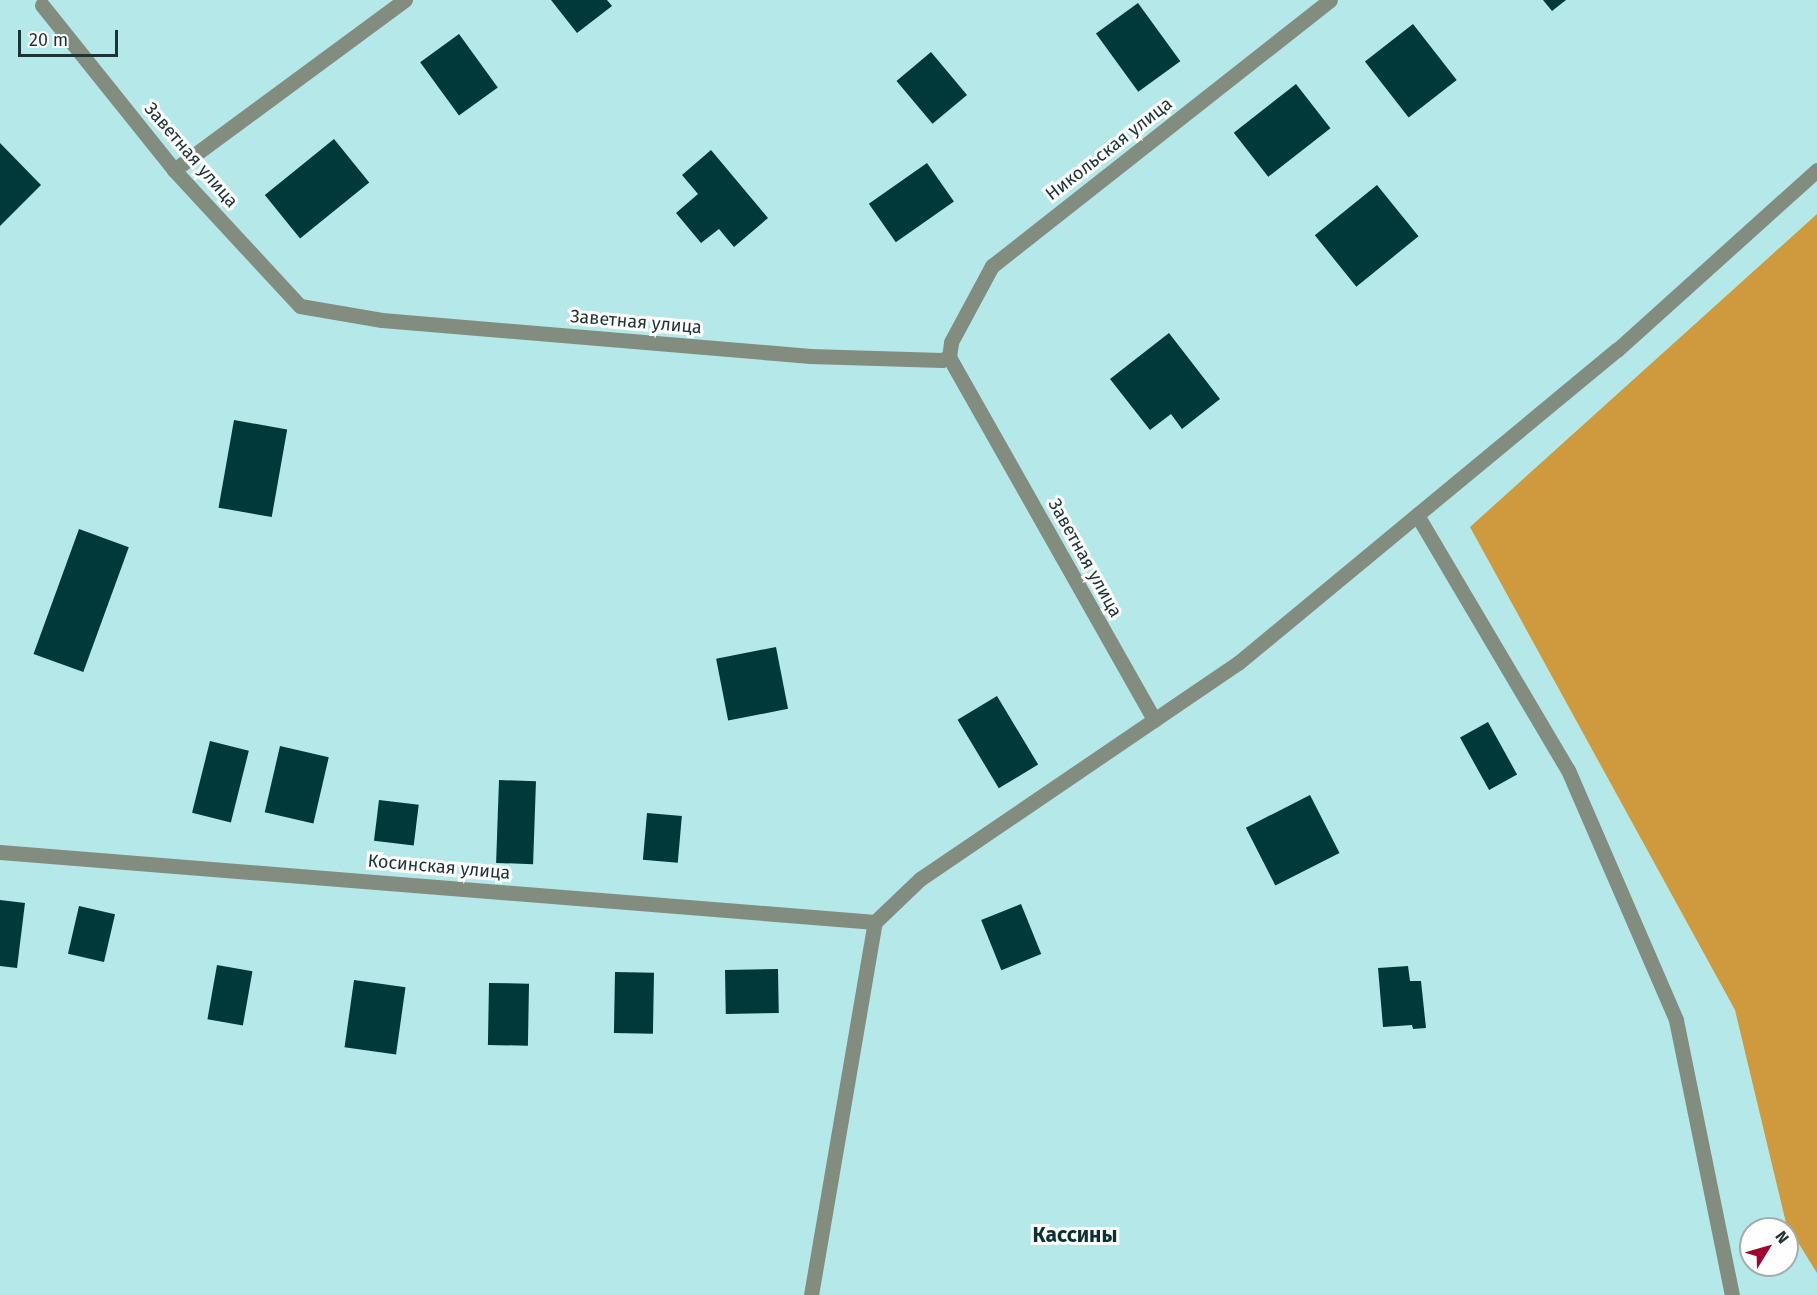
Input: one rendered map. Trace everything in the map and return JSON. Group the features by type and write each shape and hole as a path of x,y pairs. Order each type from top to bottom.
{"street":[{"path":"174,170 405,0"},
{"name":"Никольская улица","path":"949,357 951,342 992,266 1330,0"},
{"name":"Заветная улица","path":"42,5 174,170 300,306 382,320 798,355 942,360 949,357 1154,720"},
{"path":"811,1295 875,922 920,879 1238,663 1617,350 1817,170"},
{"path":"1417,515 1568,770 1676,1020 1732,1295"},
{"name":"Косинская улица","path":"0,852 875,922"}],"shaded area":[{"path":"1817,214 1817,1273 1799,1244 1799,1217 1785,1217 1735,1010 1470,527"}],"building":[{"path":"551,0 607,0 612,6 577,33"},
{"path":"1543,0 1566,0 1552,11"},
{"path":"1138,3 1180,61 1138,92 1096,34"},
{"path":"1413,24 1457,80 1409,118 1365,62"},
{"path":"459,34 498,87 459,116 420,62"},
{"path":"931,52 967,95 933,124 897,81"},
{"path":"1296,84 1330,128 1268,177 1234,133"},
{"path":"334,139 369,183 300,239 265,195"},
{"path":"0,143 41,185 0,226"},
{"path":"711,150 768,218 734,247 719,229 701,243 676,213 698,194 682,175"},
{"path":"927,163 954,202 896,242 869,204"},
{"path":"1377,185 1419,236 1356,287 1315,235"},
{"path":"1169,333 1220,399 1182,429 1171,414 1150,430 1110,379"},
{"path":"234,420 287,429 272,517 219,508"},
{"path":"79,529 129,547 83,672 34,654"},
{"path":"776,647 788,709 728,720 716,659"},
{"path":"997,696 1038,765 999,788 958,720"},
{"path":"1488,722 1517,774 1489,790 1460,738"},
{"path":"210,741 249,751 231,822 192,813"},
{"path":"280,746 329,757 313,824 265,812"},
{"path":"499,780 536,781 533,864 496,863"},
{"path":"1310,795 1340,853 1275,886 1246,828"},
{"path":"379,800 419,805 414,846 374,841"},
{"path":"647,813 682,816 678,863 643,860"},
{"path":"0,900 25,903 17,968 0,966"},
{"path":"1021,904 1041,954 1001,970 981,920"},
{"path":"79,906 115,914 104,962 68,954"},
{"path":"217,965 252,971 243,1025 207,1019"},
{"path":"1408,966 1410,981 1421,981 1426,1028 1413,1029 1412,1025 1383,1027 1378,968"},
{"path":"778,969 779,1013 726,1014 725,970"},
{"path":"615,972 654,973 653,1034 614,1033"},
{"path":"354,980 405,987 396,1055 345,1047"},
{"path":"489,983 529,984 528,1046 488,1045"}],"district":[{"name":"Кассины","path":"1075,1235"}]}
